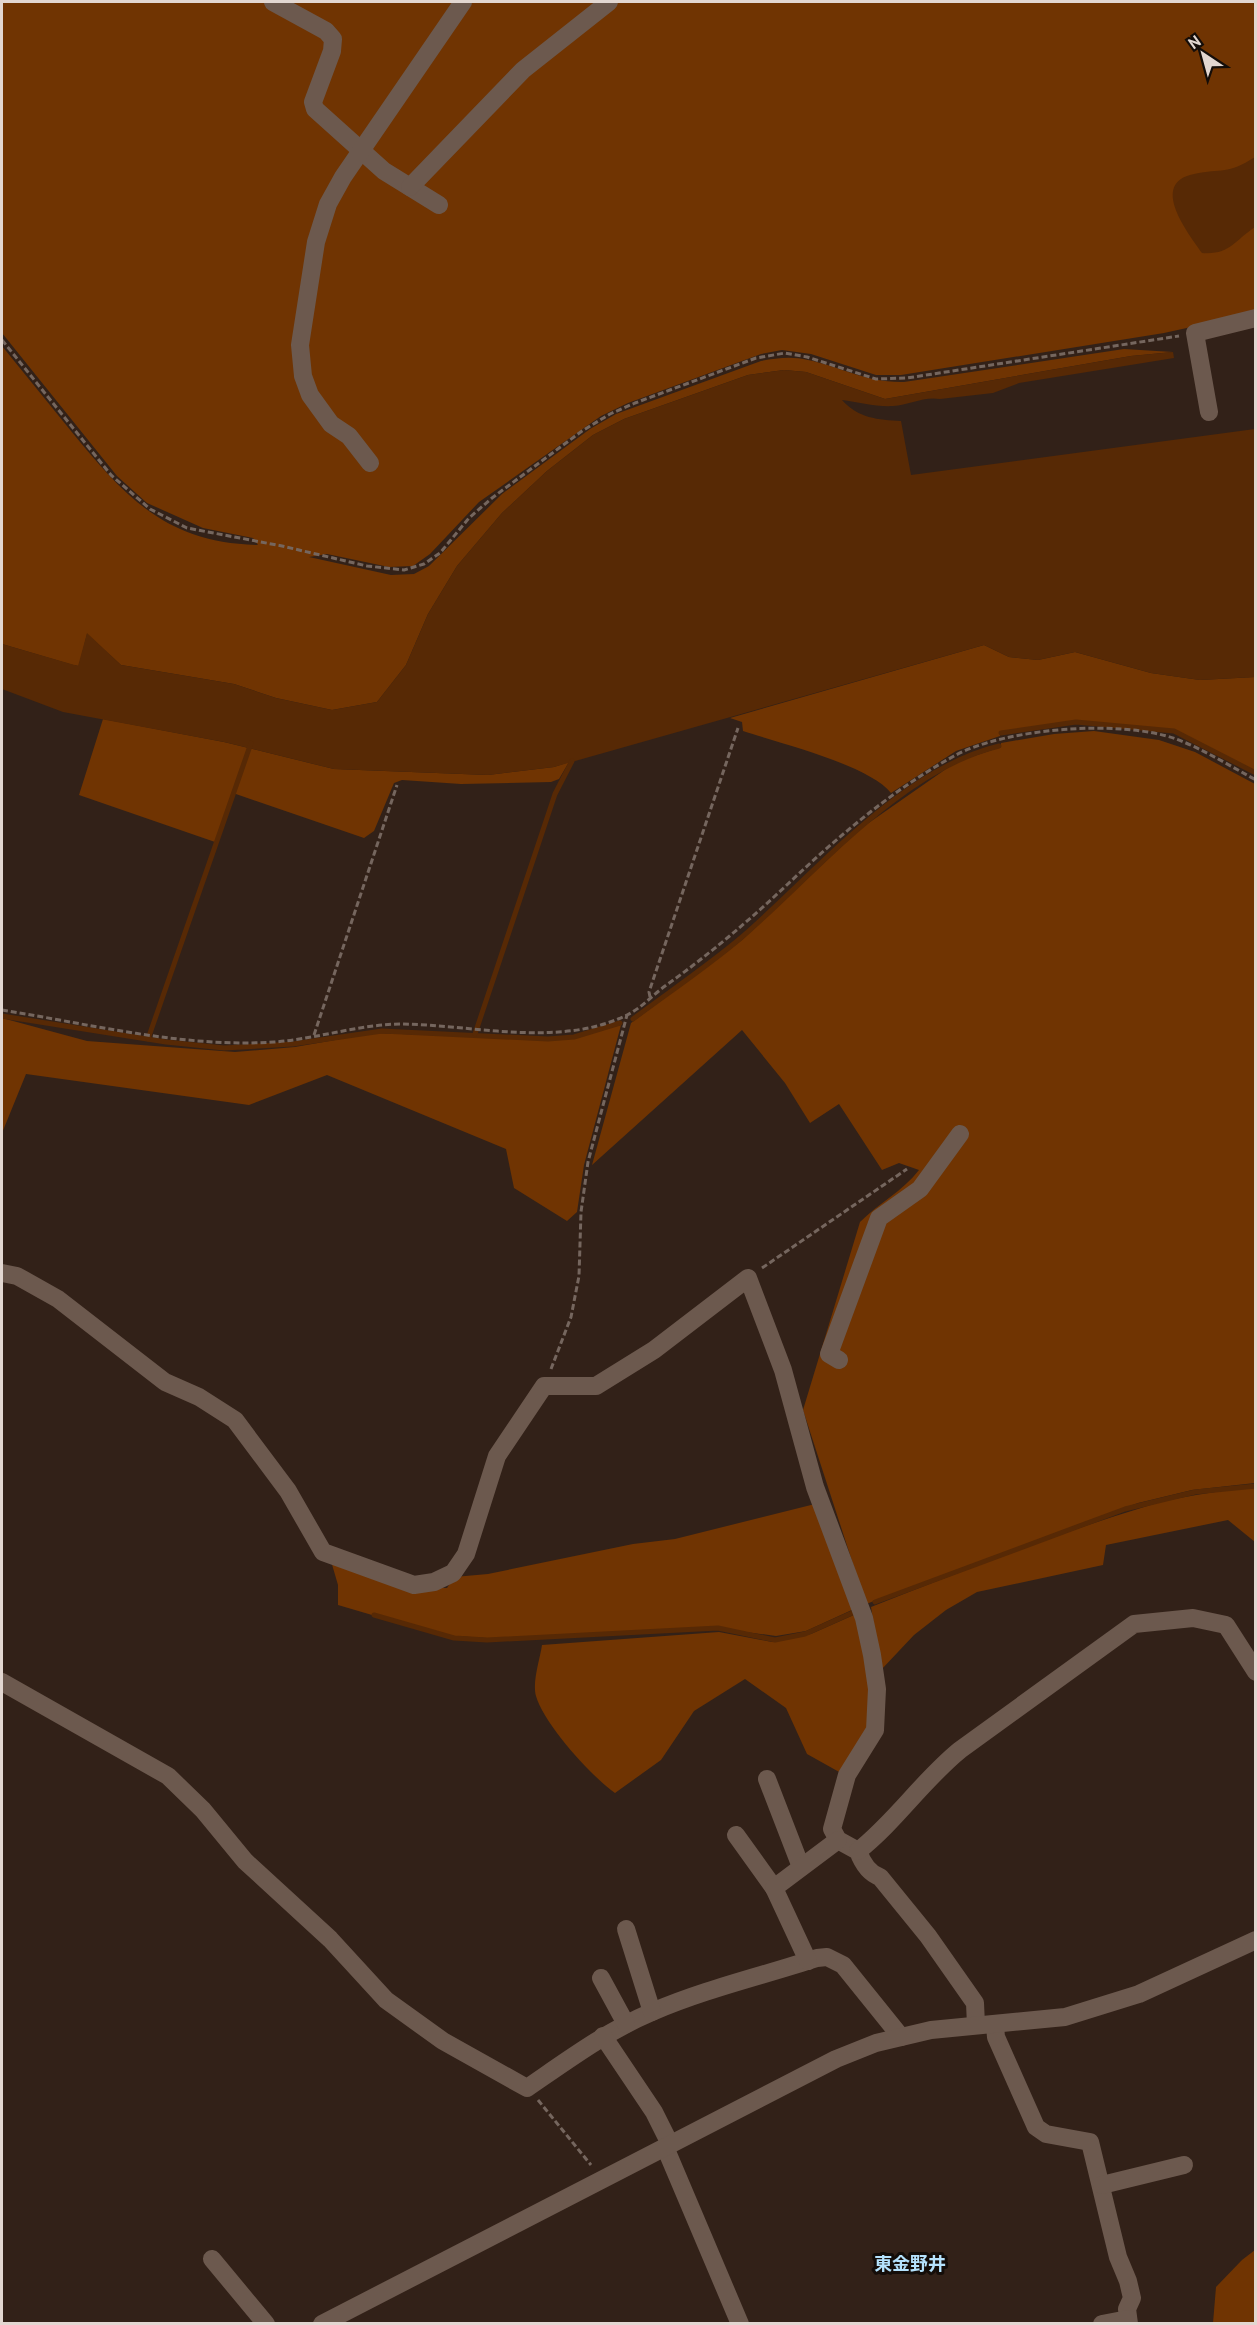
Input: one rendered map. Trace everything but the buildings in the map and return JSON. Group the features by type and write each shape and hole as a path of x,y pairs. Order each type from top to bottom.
{"street":[{"path":"273,2 326,31 333,39 332,51 312,102 323,117 362,149 377,166 439,205"},
{"path":"370,463 349,436 331,424 310,395 303,376 300,345 316,242 328,204 362,149 463,2"},
{"path":"410,187 523,70 609,2"},
{"path":"1209,412 1195,333 1256,318"},
{"path":"839,1360 829,1354 879,1218 920,1189 960,1134"},
{"path":"2,1273 17,1276 58,1299 165,1382 199,1397 235,1420 288,1491 323,1552 414,1585 434,1582 453,1573 466,1554 497,1455 544,1386 596,1386 654,1350 748,1278 783,1370 815,1487 864,1618 872,1655 877,1689 875,1730 847,1775 832,1829 838,1840 858,1851 862,1862 873,1875 880,1877 928,1936 975,2003 976,2025"},
{"path":"858,1851 884,1830 937,1769 952,1756 1134,1624 1193,1618 1226,1625 1256,1672"},
{"path":"2,1682 168,1776 203,1810 245,1861 330,1939 386,2000 443,2041 527,2088 603,2036 652,2012 694,1996 827,1957 843,1965 901,2037"},
{"path":"767,1779 801,1868"},
{"path":"736,1835 774,1888 808,1961"},
{"path":"774,1888 838,1840"},
{"path":"626,1929 652,2012"},
{"path":"322,2324 601,2178 836,2059 876,2043 932,2030 1065,2017 1108,2004 1157,1985 1256,1940"},
{"path":"601,1978 626,2024"},
{"path":"995,2025 996,2037 1036,2127 1046,2134 1090,2142 1118,2257 1132,2298 1127,2309 1129,2321 1102,2324"},
{"path":"603,2036 654,2112 740,2324"},
{"path":"1102,2185 1184,2165"},
{"path":"212,2259 266,2324"}],"path":[{"path":"2,340 111,475 150,509 187,528 282,546 367,566 404,570 424,564 432,558 492,498 582,431 610,414 756,358 785,353 807,357 876,379 908,378 1195,333"},
{"path":"2,1010 180,1038 226,1042 276,1042 358,1027 398,1024 541,1033 571,1032 627,1015 723,944 865,814 956,754 990,743 1023,736 1099,727 1145,732 1174,739 1256,780"},
{"path":"650,997 649,992 738,728"},
{"path":"314,1035 397,785"},
{"path":"544,1386 570,1317 579,1276 580,1212 588,1162 627,1015"},
{"path":"748,1278 907,1169"},
{"path":"527,2088 601,2178"}],"shaded area":[{"path":"2,2 1255,2 1255,313 1164,333 901,375 876,375 811,354 782,350 761,354 628,403 601,416 479,502 430,554 413,566 389,567 327,554 309,557 391,575 414,574 429,566 502,494 590,429 616,414 761,361 784,358 802,359 878,380 904,382 1124,349 1173,352 1131,356 885,399 806,372 784,370 748,375 624,419 593,435 547,471 502,513 457,566 428,614 406,665 377,702 332,710 276,698 234,684 121,665 87,634 79,666 73,665 2,644 2,346 91,455 130,496 150,512 198,536 258,545 253,538 203,528 147,503 117,476 2,333"},
{"path":"1255,157 1255,227 1226,249 1219,252 1202,253 1176,210 1173,198 1174,187 1181,179 1194,174 1231,169"},
{"path":"1173,352 1174,358 1019,383 993,393 928,399 893,406 842,400 855,411 869,417 901,421 911,475 1255,429 1255,677 1200,680 1151,673 1075,652 1038,660 1009,657 984,645 554,767 488,775 334,769 224,742 63,712 2,689 2,644 78,666 87,633 121,665 234,684 276,698 332,710 377,702 406,665 428,614 457,566 502,513 547,471 593,435 624,419 748,375 784,370 806,372 885,399 1131,356"},
{"path":"984,645 1009,657 1038,660 1075,652 1151,673 1200,680 1255,677 1255,773 1174,731 1076,722 1001,733 1000,736 956,751 891,793 864,773 822,756 743,731 742,722 730,718"},
{"path":"103,719 224,742 334,769 488,775 554,767 569,762 559,779 551,782 461,784 402,780 394,783 374,831 364,838 233,793 215,842 79,795"},
{"path":"1094,731 1159,740 1195,752 1255,784 1255,1483 1192,1490 1138,1503 866,1604 803,1410 860,1222 906,1184 919,1170 899,1163 882,1170 839,1104 810,1123 785,1083 742,1030 592,1165 631,1023 742,940 860,829 956,762 1001,747 1001,743 1054,734"},
{"path":"2,1018 87,1041 235,1052 295,1047 375,1033 565,1040 621,1025 584,1165 577,1212 567,1221 514,1188 506,1149 327,1075 249,1105 26,1074 2,1133"},
{"path":"1255,1488 1255,1542 1228,1520 1106,1545 1103,1565 977,1592 946,1610 914,1635 881,1670 871,1607 1039,1542 1141,1508 1182,1497"},
{"path":"815,1504 854,1609 806,1631 776,1636 709,1627 520,1640 440,1635 338,1605 338,1585 331,1561 434,1588 447,1588 454,1577 488,1574 633,1544 675,1539"},
{"path":"856,1614 869,1664 870,1726 841,1773 807,1754 786,1708 745,1679 694,1711 661,1760 615,1793 594,1775 558,1735 548,1721 536,1696 536,1677 542,1645 719,1632 772,1642 811,1634"},
{"path":"1255,2250 1255,2323 1213,2323 1216,2287"}],"waterway":[{"path":"1001,733 1076,722 1174,731 1256,773"},
{"path":"148,1039 251,743"},
{"path":"633,1019 742,937 861,826 894,800 928,777 963,758 999,746"},
{"path":"475,1034 555,794 572,761"},
{"path":"2,1016 166,1042 224,1048 293,1044 382,1031 548,1039 574,1037 620,1023"},
{"path":"875,1602 1125,1509 1195,1492 1256,1486"},
{"path":"374,1615 454,1638 487,1640 718,1628 775,1640 805,1634 852,1613"}],"district":[{"name":"東金野井","path":"910,2264"}]}
